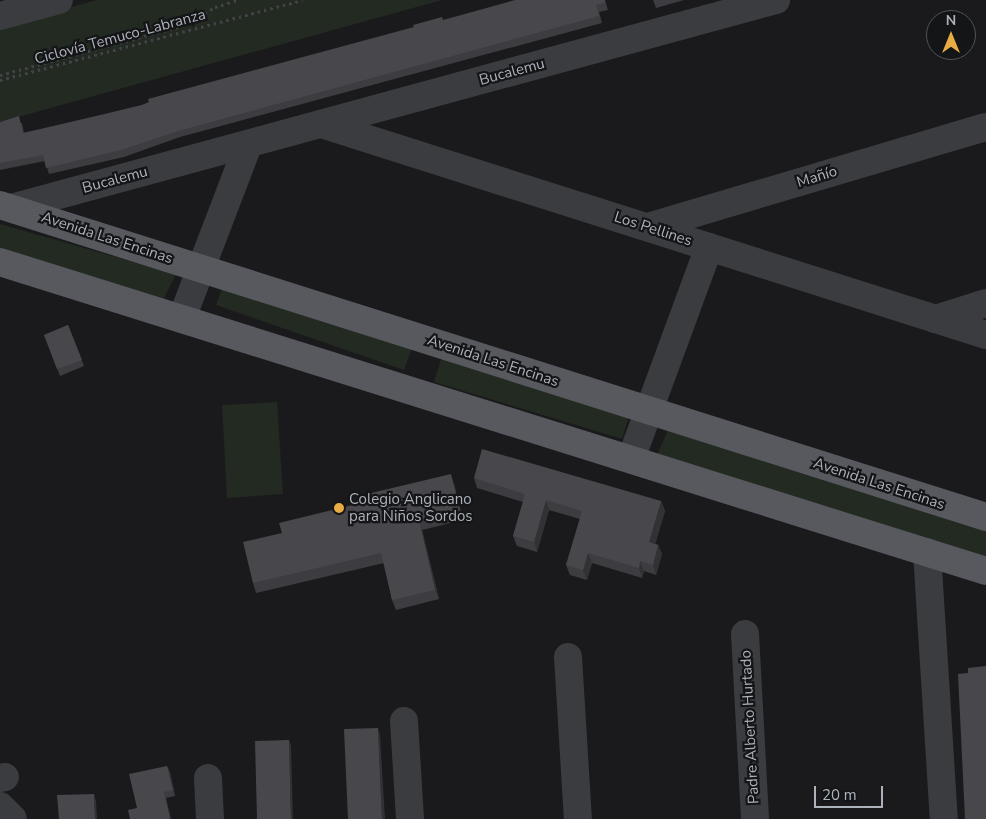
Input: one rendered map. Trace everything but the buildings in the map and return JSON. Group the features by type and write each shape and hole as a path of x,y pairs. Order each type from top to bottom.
{"main road":[{"name":"Avenida Las Encinas","path":"5,206 986,518"},
{"path":"0,262 986,571"}],"street":[{"name":"Bucalemu","path":"5,206 248,145 776,0"},
{"path":"0,16 53,1"},
{"name":"Los Pellines","path":"321,124 986,335"},
{"name":"Mañío","path":"648,227 986,127"},
{"path":"182,318 248,145"},
{"path":"630,459 709,247"},
{"path":"935,319 986,303"},
{"path":"927,552 944,819"},
{"name":"Padre Alberto Hurtado","path":"745,634 755,819"},
{"path":"568,657 578,819"},
{"path":"404,721 410,819"},
{"path":"208,778 210,819"},
{"path":"0,806 13,819"}],"path":[{"path":"0,75 182,26 215,7 238,0"},
{"name":"Ciclovía Temuco-Labranza","path":"0,80 303,0"}],"shaded area":[{"path":"97,0 442,0 0,122 0,26"},
{"path":"0,224 176,274 162,302 0,252"},
{"path":"224,283 412,348 404,370 216,305"},
{"path":"442,356 630,413 622,439 434,382"},
{"path":"277,402 283,494 227,498 222,405"},
{"path":"669,428 986,529 986,560 656,457"}],"place":[{"name":"Colegio Anglicano para Niños Sordos","path":"339,508"}]}
